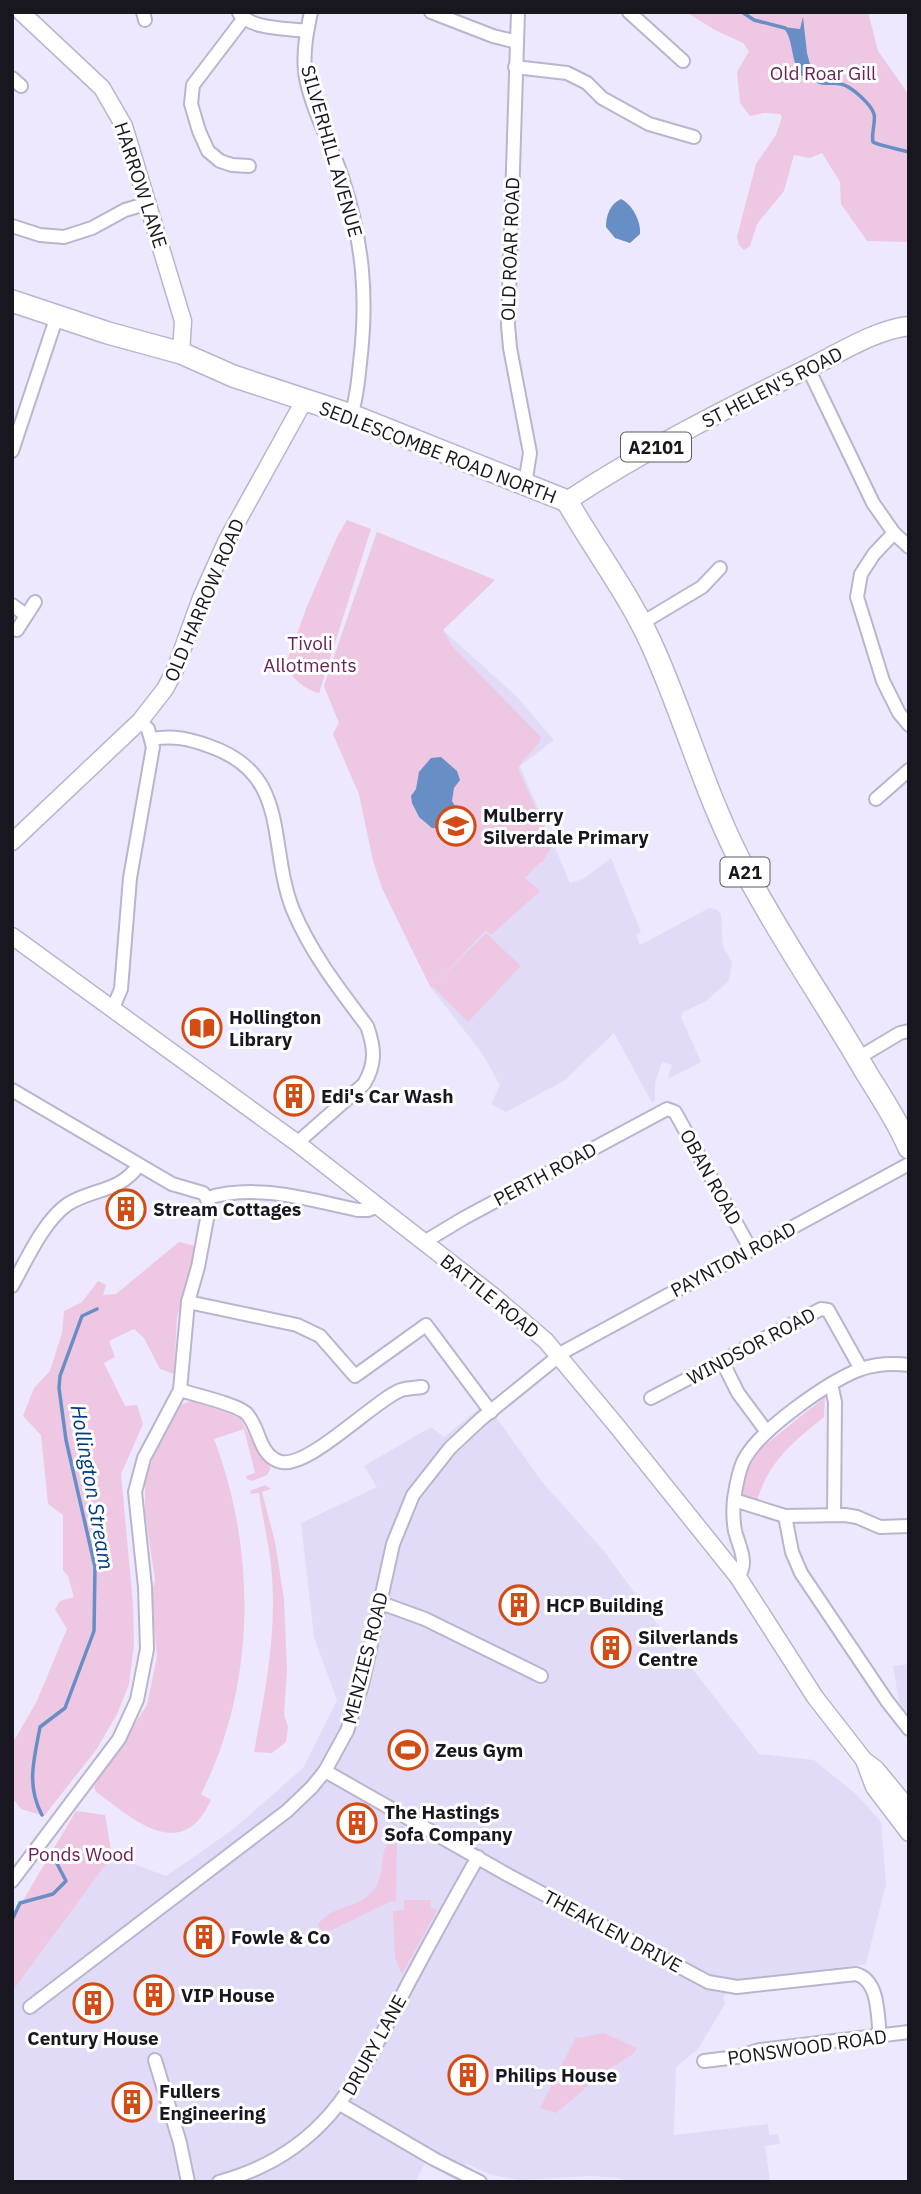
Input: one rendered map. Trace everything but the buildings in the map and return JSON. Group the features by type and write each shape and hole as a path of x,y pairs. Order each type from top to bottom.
{"highway":[{"name":"SEDLESCOMBE ROAD NORTH","path":"12,301 181,353 215,369 351,415 567,501 642,623 664,673 713,803 747,875 909,1148"}],"main road":[{"name":"HARROW LANE","path":"28,15 102,88 124,125 183,320 181,353"},
{"name":"ST HELEN'S ROAD","path":"567,501 669,439 747,397 864,341 898,327 909,326"},
{"name":"OLD HARROW ROAD","path":"12,842 140,722 165,690 227,540 304,401"},
{"name":"BATTLE ROAD","path":"12,936 297,1143 492,1295 546,1341 738,1577 815,1697 864,1760 876,1769 909,1809"},
{"name":"BATTLE ROAD","path":"864,1760 874,1787 909,1833"}],"street":[{"name":"SILVERHILL AVENUE","path":"311,12 307,31 305,73 342,175 356,227 362,263 366,318 356,401 351,415"},
{"path":"430,12 493,36 517,42"},
{"name":"OLD ROAR ROAD","path":"518,12 508,325 530,453 525,484"},
{"path":"629,12 675,58"},
{"path":"249,166 220,161 208,151 191,104 193,85 241,15 259,24 307,31"},
{"path":"515,67 567,72 587,83 602,98 649,124 687,130"},
{"path":"12,226 40,236 64,237 92,228 125,210 149,203"},
{"path":"12,451 57,316"},
{"path":"808,369 873,503 894,533 909,547"},
{"path":"894,533 874,554 861,574 857,597 883,681 899,713 909,725"},
{"path":"642,623 702,587 720,568"},
{"path":"17,630 35,602"},
{"path":"12,605 26,615"},
{"path":"113,1008 121,989 130,878 152,758 152,739 148,729 140,722"},
{"path":"152,739 177,737 226,752 244,762 258,779 269,799 284,881 306,939 367,1026 374,1058 371,1072 364,1084 297,1143"},
{"path":"876,799 909,770"},
{"path":"858,1058 900,1033 909,1031"},
{"path":"12,1090 172,1184 203,1193 208,1198 209,1208 198,1268 188,1302 180,1390 147,1451 135,1492 145,1587 146,1649 137,1700 119,1739 12,1881"},
{"name":"PERTH ROAD","path":"424,1242 667,1109"},
{"name":"OBAN ROAD","path":"667,1109 675,1112 751,1250"},
{"name":"PAYNTON ROAD","path":"559,1355 909,1164"},
{"path":"12,1286 57,1213 77,1199 125,1181 139,1165"},
{"path":"208,1198 221,1194 273,1193 358,1210 378,1206"},
{"path":"188,1302 297,1325 320,1336 355,1376 426,1325 491,1412"},
{"name":"WINDSOR ROAD","path":"651,1398 821,1309 828,1310 862,1369"},
{"name":"MENZIES ROAD","path":"30,2007 287,1811 325,1771 347,1731 362,1685 393,1544 413,1494 450,1448 559,1355"},
{"path":"722,1361 738,1393 766,1432"},
{"path":"738,1577 744,1570 744,1563 734,1528 734,1500 743,1461 766,1432 831,1384 862,1369 877,1365 909,1365"},
{"path":"831,1384 835,1402 834,1515"},
{"path":"180,1390 240,1409 249,1416 265,1452 284,1462 300,1459 318,1449 398,1391 422,1387"},
{"path":"734,1500 785,1516 834,1515 857,1517 880,1527 909,1526"},
{"path":"785,1516 792,1552 800,1573 909,1729"},
{"path":"381,1603 425,1619 541,1676"},
{"name":"THEAKLEN DRIVE","path":"325,1771 708,1982 737,1987 862,1975 874,1992 880,2036"},
{"name":"DRURY LANE","path":"219,2182 264,2167 296,2146 341,2104 373,2053 478,1857"},
{"name":"PONSWOOD ROAD","path":"704,2062 760,2050 909,2032"},
{"path":"155,2060 180,2143 188,2182"},
{"path":"341,2104 434,2159 480,2182"}],"shaded area":[{"name":"Mulberry Silverdale Primary","path":"377,532 495,580 443,630 516,696 554,740 520,766 570,883 583,879 611,858 641,932 636,935 640,945 709,908 721,914 723,947 732,962 729,981 706,1001 683,1012 681,1017 701,1062 668,1078 672,1065 662,1062 655,1083 655,1101 652,1103 614,1033 565,1080 506,1112 491,1104 500,1085 482,1053 431,988 406,938 382,888 359,794 333,734 339,723 324,686"},
{"path":"486,1403 543,1483 604,1551 759,1754 814,1760 857,1795 881,1822 886,1884 866,1964 741,1981 723,1997 725,2004 698,2049 676,2067 674,2135 768,2124 769,2135 778,2134 780,2144 765,2146 770,2182 631,2182 590,2176 520,2180 492,2175 467,2164 457,2181 425,2163 416,2181 410,2182 12,2182 12,1992 112,1856 166,1876 231,1831 303,1768 337,1700 314,1637 301,1523 377,1487 364,1466 431,1427 444,1437"},
{"path":"909,1664 909,1716 899,1702 893,1666"}],"green space":[{"name":"Old Roar Gill","path":"686,12 868,12 878,51 909,95 909,242 867,241 841,204 840,182 822,153 810,158 794,155 784,191 757,224 750,246 744,250 739,245 737,237 756,164 776,135 782,117 780,114 764,113 750,116 740,103 737,72 749,51 743,43"},
{"name":"Tivoli Allotments","path":"347,520 371,529 319,693 299,683 285,666 308,604"},
{"name":"Mulberry Silverdale Primary","path":"377,532 495,580 443,630 452,646 541,737 518,768 552,846 542,863 525,878 540,891 491,935 486,930 433,986 486,933 521,966 468,1022 431,988 382,888 359,794 333,734 339,723 324,686"},
{"path":"179,1242 195,1246 195,1263 177,1316 174,1374 160,1369 144,1338 134,1329 109,1341 115,1357 104,1363 125,1406 137,1405 143,1424 121,1474 133,1604 134,1645 129,1684 117,1714 96,1750 44,1816 21,1809 15,1801 12,1802 12,1744 36,1703 67,1629 55,1609 60,1601 74,1597 68,1576 63,1570 63,1515 48,1504 41,1435 23,1416 34,1388 50,1371 62,1333 64,1311 82,1302 98,1281 106,1285 103,1295 116,1294"},
{"path":"825,1397 824,1417 783,1453 768,1475 757,1501 744,1496 741,1492 745,1470 754,1454"},
{"path":"190,1401 239,1416 258,1453 271,1468 267,1475 252,1481 247,1479 246,1476 255,1473 244,1429 214,1439 228,1482 238,1527 244,1618 241,1664 232,1709 219,1752 201,1794 211,1800 192,1826 180,1832 167,1833 141,1824 96,1792 94,1786 147,1705 157,1656 151,1597 155,1579 145,1513 145,1481 157,1446 181,1405"},
{"path":"265,1485 271,1489 262,1492 275,1542 284,1599 287,1671 284,1715 288,1727 286,1742 272,1753 254,1752 267,1680 273,1606 270,1557 259,1493 251,1494 250,1491"},
{"name":"Ponds Wood","path":"76,1811 105,1815 112,1856 12,1992 12,1919"},
{"path":"403,1826 403,1836 397,1836 396,1902 391,1901 324,1934 318,1925 324,1918 366,1898 375,1888 387,1844 397,1827"},
{"path":"404,1900 431,1900 430,1907 437,1910 402,1974 395,1958 393,1911 404,1910"},
{"path":"604,2033 637,2048 633,2054 602,2074 556,2113 540,2108 576,2037"}],"water":[{"path":"803,17 807,53 814,79 802,76 798,70 787,32 783,27 800,29"},
{"path":"621,199 633,210 639,224 640,234 630,243 615,238 606,227 609,210"},
{"path":"441,757 457,771 460,780 454,788 452,801 458,811 444,829 432,828 419,817 411,796 416,789 419,772 431,758"}],"waterway":[{"path":"742,12 754,20 785,28"},
{"path":"811,76 818,82 845,85 855,92 874,114 873,142 909,152"},
{"name":"Hollington Stream","path":"42,1815 33,1783 40,1727 65,1708 94,1631 95,1567 66,1440 59,1388 60,1376 82,1316 97,1309"},
{"name":"Hollington Stream","path":"12,1920 20,1903 53,1894 66,1881 51,1852"}],"place":[{"name":"Mulberry Silverdale Primary","path":"456,826"},
{"name":"Hollington Library","path":"202,1028"},
{"name":"Edi's Car Wash","path":"294,1096"},
{"name":"Stream Cottages","path":"126,1209"},
{"name":"HCP Building","path":"519,1605"},
{"name":"Silverlands Centre","path":"611,1648"},
{"name":"Zeus Gym","path":"408,1750"},
{"name":"The Hastings Sofa Company","path":"357,1823"},
{"name":"Fowle & Co","path":"204,1937"},
{"name":"VIP House","path":"154,1995"},
{"name":"Century House","path":"93,2003"},
{"name":"Philips House","path":"468,2075"},
{"name":"Fullers Engineering","path":"132,2102"}]}
